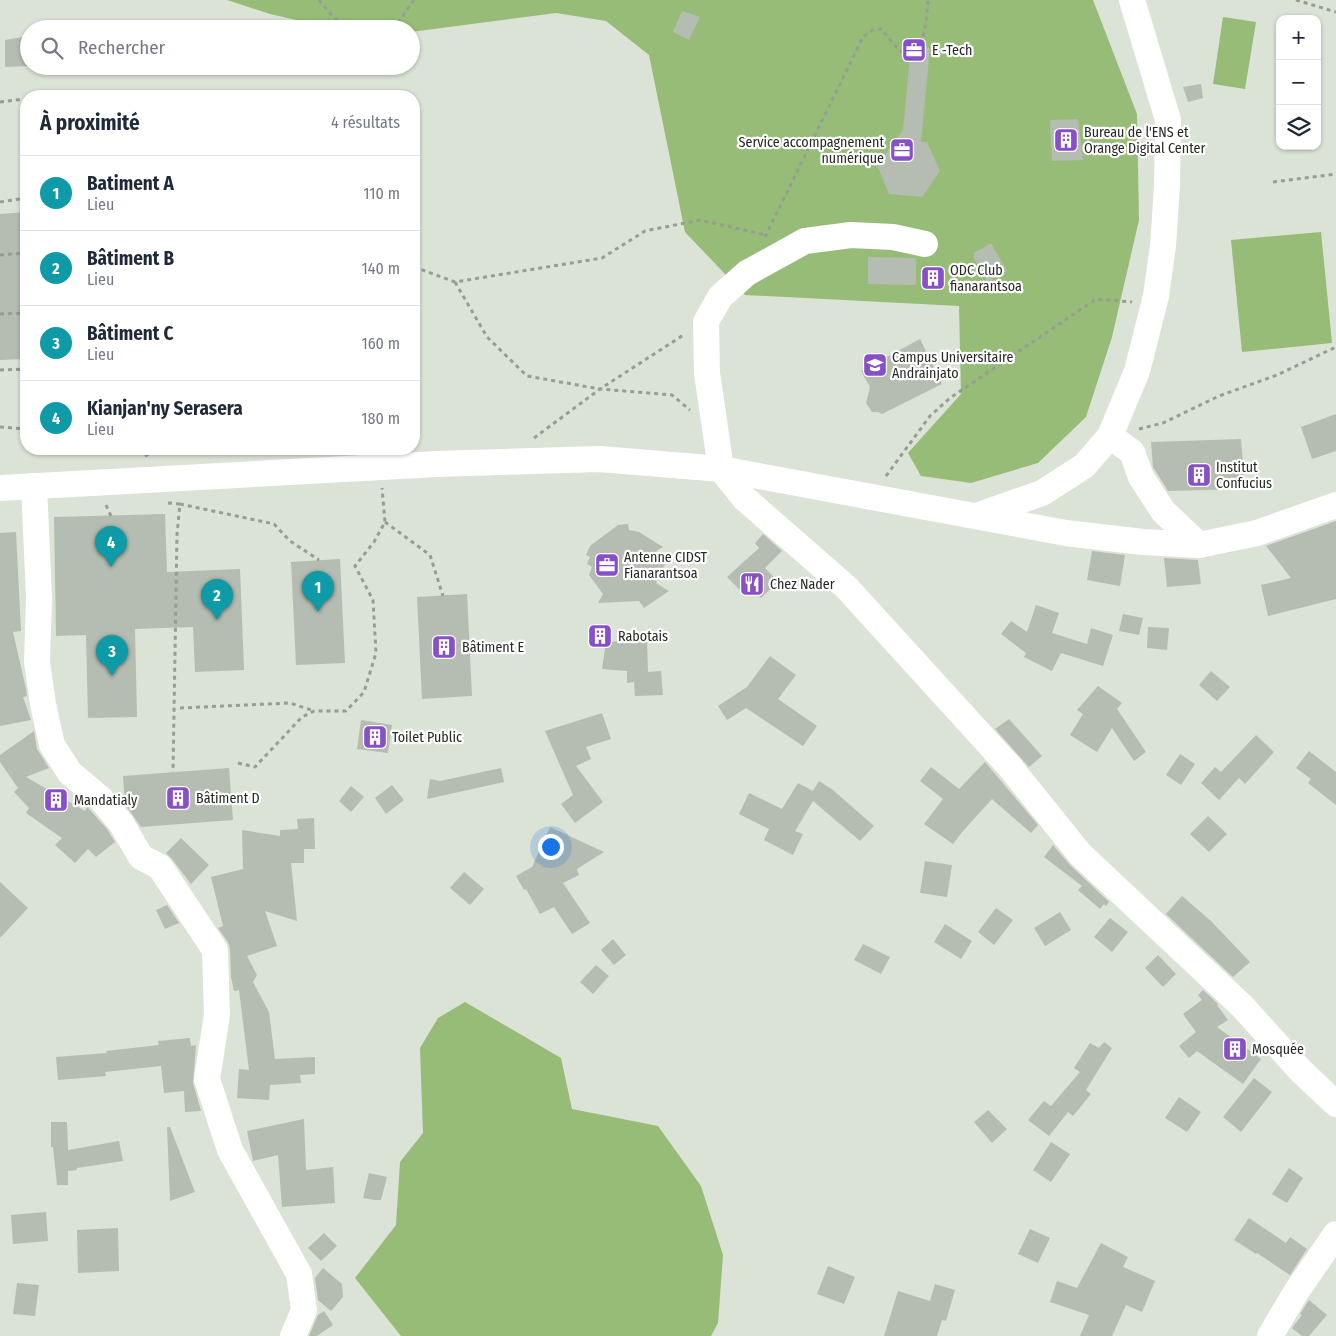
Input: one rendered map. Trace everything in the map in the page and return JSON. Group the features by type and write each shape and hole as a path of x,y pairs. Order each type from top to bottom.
{"street":[{"path":"976,516 1042,493 1084,466 1110,436 1137,371 1154,303 1163,246 1167,186 1168,120 1132,0"},
{"path":"925,244 893,237 851,234 805,241 747,273 720,297 706,322 707,373 721,469 744,498 846,588 1010,767 1080,854 1242,1006 1301,1070 1336,1104"},
{"path":"1110,436 1132,452 1141,477 1163,511 1199,545"},
{"path":"0,488 600,458 721,469 1066,534 1143,542 1199,545 1258,533 1336,505"},
{"path":"34,486 39,597 37,662 43,704 52,745 70,773 100,798 121,823 141,857 160,867 215,950 217,1015 207,1079 230,1150 299,1274 304,1310 293,1336"},
{"path":"1270,1336 1296,1292 1336,1234"}],"path":[{"path":"319,0 335,19 338,20"},
{"path":"400,20 414,0"},
{"path":"762,242 863,37 874,29 881,28 900,51 919,56 926,23 928,0"},
{"path":"1296,0 1336,12"},
{"path":"0,102 20,99"},
{"path":"1273,182 1336,174"},
{"path":"0,202 20,199"},
{"path":"420,269 455,282 602,258 645,231 700,220 766,235"},
{"path":"0,255 20,253"},
{"path":"455,282 487,337 527,376 600,389 672,395 716,432"},
{"path":"870,497 930,416 958,393 1096,300 1154,303"},
{"path":"0,314 20,313"},
{"path":"531,440 600,389 706,322"},
{"path":"1110,436 1163,423 1219,396 1277,375 1336,347"},
{"path":"0,370 20,368"},
{"path":"0,427 20,429"},
{"path":"238,763 255,767 302,717 314,712 346,711 364,692 376,653 373,600 355,566 374,542 385,522 380,468"},
{"path":"161,503 180,504 274,524 290,541 319,560"},
{"path":"173,772 177,543 180,504"},
{"path":"385,522 430,555 442,596"},
{"path":"180,708 290,703 314,712"}],"green space":[{"path":"227,0 1093,0 1137,114 1139,220 1112,337 1086,417 1038,463 971,483 921,476 908,453 961,394 959,306 745,295 685,232 649,55 606,21 556,13 420,31 420,20 296,20 270,14"},
{"path":"1223,17 1256,22 1245,89 1213,84"},
{"path":"1321,232 1332,343 1242,352 1231,240"},
{"path":"465,1002 561,1058 572,1109 658,1126 701,1186 723,1255 718,1323 711,1336 401,1336 355,1278 396,1225 400,1162 423,1133 420,1048 438,1018"}],"building":[{"path":"682,11 700,17 689,40 673,32"},
{"path":"20,38 20,66 5,67 5,40"},
{"path":"911,46 930,48 921,142 927,142 940,171 922,197 889,194 877,165 903,130"},
{"path":"1201,84 1203,98 1188,102 1183,87"},
{"name":"Bureau de l'ENS et Orange Digital Center","path":"1078,119 1083,160 1052,161 1050,120"},
{"path":"20,212 20,359 0,360 0,214"},
{"path":"991,243 1007,271 988,282 974,259 974,253"},
{"path":"868,257 916,258 916,285 868,284"},
{"path":"920,339 942,384 882,414 872,412 866,403 870,387 861,371"},
{"path":"1336,414 1336,451 1312,459 1301,427"},
{"name":"Institut Confucius","path":"1241,439 1245,489 1168,491 1153,467 1151,442"},
{"path":"165,514 167,572 240,569 244,670 195,672 193,627 135,629 137,717 88,718 86,635 56,636 54,517"},
{"path":"1336,521 1336,599 1268,616 1261,585 1291,578 1266,546"},
{"path":"628,524 629,530 639,532 663,547 656,551 665,564 656,583 669,591 644,608 639,601 598,603 603,594 589,575 592,567 587,564 590,557 586,555 590,546 618,525"},
{"path":"16,532 21,631 13,632 26,689 27,696 23,697 31,720 0,726 0,533"},
{"path":"763,534 782,551 765,568 778,582 761,598 747,583 740,590 727,577 759,548 755,543"},
{"path":"1092,551 1125,555 1120,586 1087,580"},
{"path":"1164,558 1198,560 1201,584 1167,587"},
{"path":"340,559 345,663 296,665 291,562"},
{"name":"Bâtiment E","path":"467,594 472,696 422,699 417,597"},
{"path":"1036,605 1059,613 1052,633 1087,644 1091,628 1113,635 1103,666 1061,653 1052,671 1024,657 1026,653 1001,634 1011,621 1027,632"},
{"path":"1123,614 1143,618 1139,635 1119,631"},
{"path":"1148,627 1169,628 1167,650 1147,648"},
{"path":"647,640 648,672 661,671 663,695 635,696 634,682 627,683 627,671 602,669 606,642"},
{"path":"770,656 796,675 778,699 817,726 803,746 746,708 727,720 718,706 747,687"},
{"path":"1211,671 1230,687 1217,701 1199,685"},
{"path":"1098,686 1122,703 1117,709 1146,752 1134,761 1112,728 1097,752 1070,735 1083,714 1077,710"},
{"path":"602,713 611,739 586,747 591,759 576,766 603,802 575,823 561,804 573,795 545,731"},
{"path":"1009,719 1042,756 1029,767 995,729"},
{"name":"Toilet Public","path":"361,720 392,725 388,753 357,749"},
{"path":"34,731 37,749 49,768 26,777 85,811 87,807 107,829 115,842 96,857 88,849 75,863 55,845 62,838 26,813 29,808 14,792 18,788 0,762 0,755"},
{"path":"1256,735 1274,752 1245,784 1239,778 1219,800 1201,783 1215,767 1221,772"},
{"path":"1309,751 1336,772 1336,805 1308,783 1311,779 1296,768"},
{"path":"1180,754 1195,764 1181,785 1166,775"},
{"path":"985,762 1038,825 1031,833 992,799 953,844 924,824 943,799 920,781 931,767 959,789"},
{"name":"Bâtiment D","path":"229,768 233,820 141,827 125,804 123,776"},
{"path":"501,768 504,782 427,799 430,779 440,781"},
{"path":"819,781 833,790 874,826 860,841 813,801 795,831 803,834 793,855 764,840 769,829 739,814 749,793 782,809 798,783 813,791"},
{"path":"392,785 404,800 386,814 375,798"},
{"path":"351,786 364,797 351,812 339,801"},
{"path":"1208,816 1227,834 1209,852 1190,834"},
{"path":"314,818 315,849 304,849 304,863 291,863 297,921 265,911 277,946 247,956 257,975 253,982 269,1012 275,1059 315,1057 315,1074 300,1075 301,1083 270,1085 269,1100 237,1098 239,1069 249,1070 239,990 234,991 231,977 230,949 228,942 218,928 223,926 211,877 243,869 242,830 280,836 280,830 298,829 297,819"},
{"path":"550,827 604,852 577,869 579,875 563,883 590,923 572,934 554,907 540,914 526,889 524,890 516,876 532,867"},
{"path":"181,838 209,865 191,884 166,853"},
{"path":"1053,845 1070,865 1109,902 1106,906 1104,904 1100,909 1078,890 1082,886 1044,857"},
{"path":"925,861 952,865 947,897 920,893"},
{"path":"464,872 484,889 470,905 450,888"},
{"path":"0,882 28,908 0,938"},
{"path":"1182,896 1211,921 1250,962 1233,977 1166,914"},
{"path":"167,905 179,923 165,929 156,910"},
{"path":"996,908 1013,920 994,945 978,932"},
{"path":"1060,912 1071,930 1045,946 1034,928"},
{"path":"1110,918 1128,932 1112,952 1094,937"},
{"path":"945,924 972,941 961,959 934,942"},
{"path":"613,939 626,955 614,965 601,950"},
{"path":"863,944 890,957 881,974 854,960"},
{"path":"1158,955 1176,974 1163,987 1145,968"},
{"path":"596,965 609,976 593,994 580,982"},
{"path":"1203,990 1218,1004 1228,1020 1217,1027 1261,1059 1243,1084 1197,1051 1189,1058 1179,1046 1196,1032 1183,1014 1202,1000 1198,995"},
{"path":"190,1038 191,1046 196,1045 193,1083 201,1111 185,1112 184,1091 164,1093 161,1066 105,1072 106,1076 58,1080 56,1057 107,1053 106,1051 159,1045 158,1041"},
{"path":"1104,1042 1112,1048 1086,1090 1091,1094 1073,1116 1068,1112 1049,1136 1028,1120 1044,1101 1051,1106 1080,1072 1074,1068 1090,1043 1099,1048"},
{"path":"1254,1078 1272,1092 1241,1132 1223,1117"},
{"path":"1179,1097 1201,1112 1187,1132 1165,1118"},
{"path":"988,1110 1007,1129 992,1143 974,1122"},
{"path":"304,1119 306,1170 333,1167 335,1203 282,1207 278,1155 253,1161 247,1131"},
{"path":"51,1122 67,1122 68,1150 119,1141 123,1161 68,1171 68,1185 57,1185 53,1147 51,1147"},
{"path":"167,1127 170,1127 195,1192 170,1201"},
{"path":"1051,1142 1070,1154 1051,1182 1033,1170"},
{"path":"1289,1168 1303,1178 1287,1203 1272,1194"},
{"path":"369,1173 387,1177 381,1200 363,1198"},
{"path":"46,1212 48,1241 13,1244 11,1215"},
{"path":"1249,1218 1286,1243 1290,1237 1307,1249 1290,1275 1234,1240"},
{"path":"118,1228 119,1271 78,1273 77,1230"},
{"path":"1030,1229 1050,1238 1038,1263 1018,1254"},
{"path":"324,1233 337,1246 321,1261 308,1248"},
{"path":"1101,1243 1128,1257 1123,1267 1155,1281 1142,1312 1126,1305 1112,1336 1080,1336 1089,1315 1050,1302 1057,1281 1077,1288"},
{"path":"828,1266 855,1277 844,1304 817,1294"},
{"path":"323,1268 342,1284 343,1297 331,1311 318,1300 315,1278"},
{"path":"17,1283 39,1285 35,1316 13,1314"},
{"path":"935,1284 955,1290 946,1321 942,1320 937,1336 884,1336 898,1291 930,1301"},
{"path":"1309,1300 1327,1315 1309,1336 1302,1336 1292,1328 1302,1315 1300,1314"},
{"path":"324,1311 333,1325 317,1336 309,1336 318,1315"}],"place":[{"name":"E -Tech","path":"914,50"},
{"name":"Bureau de l'ENS et Orange Digital Center","path":"1066,140"},
{"name":"Service accompagnement numérique","path":"902,150"},
{"name":"ODC Club fianarantsoa","path":"933,278"},
{"name":"Campus Universitaire Andrainjato","path":"875,365"},
{"name":"Institut Confucius","path":"1199,475"},
{"name":"Antenne CIDST Fianarantsoa","path":"607,565"},
{"name":"Kianjan'ny Serasera","path":"111,567"},
{"name":"Chez Nader","path":"752,584"},
{"name":"Batiment A","path":"318,612"},
{"name":"Bâtiment B","path":"217,620"},
{"name":"Rabotais","path":"600,636"},
{"name":"Bâtiment E","path":"444,647"},
{"name":"Bâtiment C","path":"112,676"},
{"name":"Toilet Public","path":"375,737"},
{"name":"Bâtiment D","path":"178,798"},
{"name":"Mandatialy","path":"56,800"},
{"name":"Mosquée","path":"1235,1049"}]}
